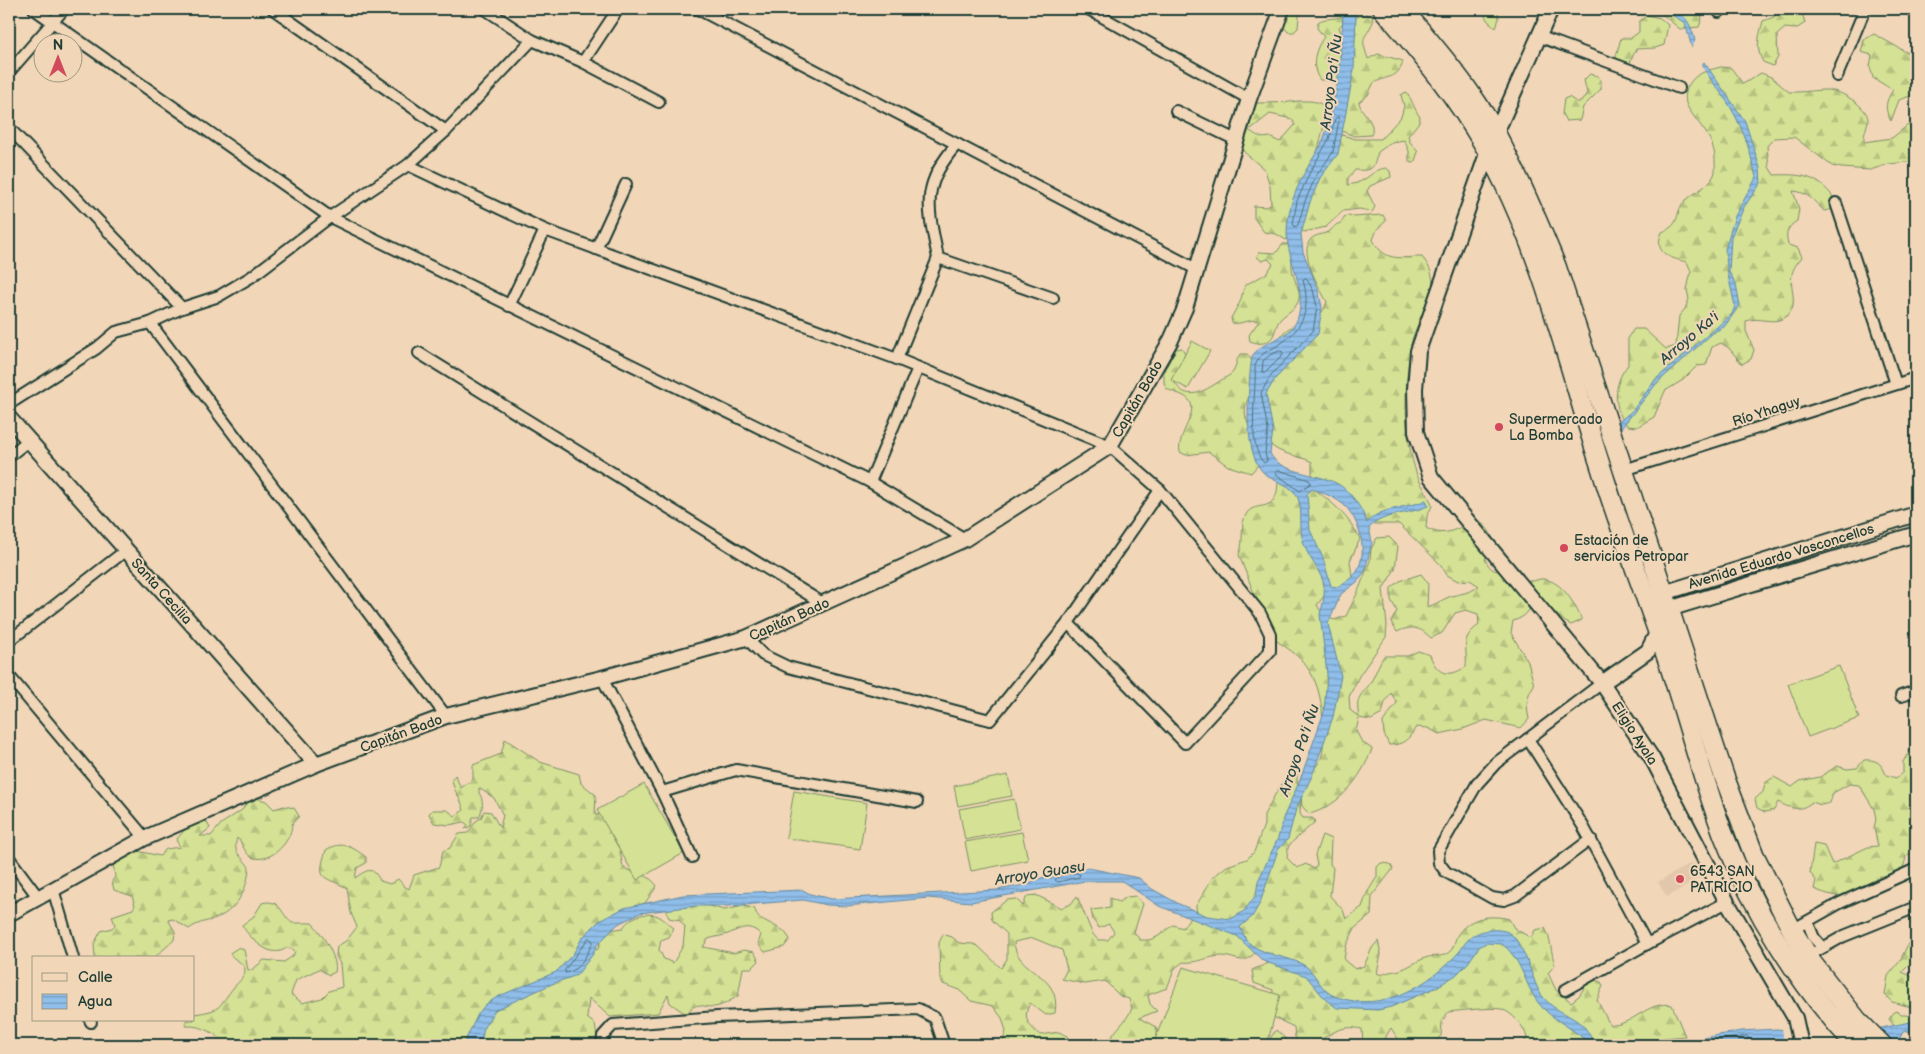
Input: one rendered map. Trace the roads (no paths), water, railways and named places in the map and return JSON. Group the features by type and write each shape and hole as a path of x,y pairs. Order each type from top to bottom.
{"highway":[{"path":"1383,9 1451,93 1488,151 1542,272 1603,476 1660,600 1658,631 1724,837 1770,930 1804,982 1852,1032 1882,1045"},
{"path":"1402,9 1429,41 1495,133 1532,207 1556,266 1624,470 1660,600 1750,847 1766,882 1800,926 1815,951 1852,1032"}],"street":[{"path":"34,9 330,217 870,482 965,540"},
{"path":"9,72 64,9"},
{"path":"273,9 446,131"},
{"path":"486,9 532,40 583,62 659,102"},
{"path":"583,62 618,9"},
{"path":"698,9 1198,270"},
{"path":"1088,9 1248,99"},
{"name":"Capitán Bado","path":"9,914 145,838 316,764 446,716 602,678 746,638 965,540 1110,446 1171,340 1198,270 1248,99 1282,9"},
{"path":"1488,151 1551,9"},
{"path":"1837,76 1866,9"},
{"path":"1538,36 1680,88"},
{"path":"9,404 96,348 116,332 150,323 182,308 219,296 251,277 330,217 408,165 446,131 532,40"},
{"path":"1176,111 1236,140"},
{"path":"9,128 182,308"},
{"path":"897,359 938,258 928,208 930,190 941,162 957,144"},
{"name":"Eligio Ayala","path":"1488,151 1418,351 1415,389 1416,432 1431,477 1477,530 1602,683 1657,766 1727,902 1796,1018 1801,1045"},
{"path":"408,165 545,230 897,359 1110,446 1160,490 1260,613 1270,634 1270,652 1185,742 1068,623"},
{"path":"596,249 626,184"},
{"path":"1836,203 1896,384"},
{"path":"509,306 545,230"},
{"path":"938,258 1053,298"},
{"path":"150,323 446,716"},
{"path":"419,353 824,604"},
{"path":"870,482 918,368"},
{"name":"Río Yhaguy","path":"1624,470 1916,378"},
{"name":"Santa Cecilia","path":"9,418 125,551 316,764"},
{"path":"9,456 29,440"},
{"path":"746,638 763,655 788,666 990,720 1068,623 1160,490"},
{"name":"Avenida Eduardo Vasconcellos","path":"1660,600 1916,514"},
{"name":"Avenida Eduardo Vasconcellos","path":"1660,600 1916,534"},
{"path":"9,641 125,551"},
{"path":"1591,839 1515,896 1504,900 1492,898 1446,872 1440,863 1438,852 1477,784 1496,763 1602,683 1648,651 1658,631 1660,600"},
{"path":"9,676 145,838"},
{"path":"602,678 662,792 692,857"},
{"path":"1901,696 1916,691"},
{"path":"1528,739 1591,839 1647,944"},
{"path":"662,792 736,770 918,802"},
{"path":"9,858 38,897"},
{"path":"1800,926 1840,903 1916,869"},
{"path":"53,889 71,956"},
{"path":"1565,990 1727,902"},
{"path":"1815,951 1916,907"},
{"path":"602,1045 603,1036 613,1025 717,1017 918,1009 934,1018 944,1045"}],"water":[{"path":"1343,9 1351,9 1356,15 1354,70 1338,154 1320,178 1310,202 1301,234 1303,252 1318,289 1322,307 1318,334 1275,379 1266,394 1273,430 1270,453 1274,459 1289,468 1329,480 1341,486 1355,500 1367,523 1379,514 1426,500 1428,506 1389,516 1369,528 1372,542 1365,571 1357,582 1341,594 1328,624 1341,676 1333,717 1312,776 1296,809 1288,839 1278,850 1260,903 1252,917 1240,927 1246,940 1255,947 1302,964 1311,971 1326,991 1337,997 1354,1001 1388,999 1404,993 1434,975 1473,936 1491,930 1505,931 1511,934 1521,948 1542,996 1552,1006 1584,1026 1597,1045 1590,1045 1541,1006 1535,999 1515,958 1502,944 1486,943 1479,947 1468,963 1456,975 1435,988 1391,1007 1378,1010 1337,1008 1326,1000 1306,976 1263,961 1237,936 1159,906 1122,881 1085,881 971,902 928,898 847,906 827,905 803,900 730,906 695,906 640,913 618,924 597,945 593,954 577,975 552,984 495,1010 484,1027 481,1045 463,1045 478,1014 485,1005 497,997 556,972 573,954 582,938 599,921 624,908 683,895 803,890 810,894 832,899 997,890 1025,885 1058,871 1088,868 1139,878 1152,889 1179,904 1207,916 1231,919 1244,911 1256,895 1258,881 1278,838 1284,816 1300,780 1324,712 1327,674 1320,614 1324,585 1304,543 1301,532 1298,498 1288,487 1266,475 1256,462 1249,436 1248,406 1253,355 1264,345 1290,330 1298,317 1300,295 1288,243 1287,223 1297,189 1325,135 1338,73","holes":["1312,489 1334,498 1346,507 1356,522 1362,541 1361,560 1358,569 1353,576 1337,587 1331,586 1323,558 1310,530 1307,494"]},
{"path":"1662,9 1678,12 1688,22 1694,35 1697,51 1694,55 1685,23"},
{"path":"1704,62 1745,121 1760,168 1761,183 1744,207 1731,237 1729,272 1736,284 1740,305 1724,327 1714,332 1657,383 1619,431 1616,424 1633,410 1656,379 1732,314 1735,306 1728,275 1725,249 1735,216 1756,178 1748,146 1740,126 1730,106 1704,69 1702,65"},
{"path":"1916,1022 1916,1029 1903,1032 1896,1045 1890,1045 1877,1029"},
{"path":"1785,1030 1787,1044 1770,1041 1719,1045 1665,1045 1741,1031"}],"waterway":[{"name":"Arroyo Guasu","path":"1804,1039 1812,1045"}],"place":[{"name":"Supermercado La Bomba","path":"1499,427"},
{"name":"Estación de servicios Petropar","path":"1564,548"},
{"name":"6543 SAN PATRICIO","path":"1680,879"}],"water label":[{"name":"Arroyo Pa'i Ñu","path":"1331,82"},
{"name":"Arroyo Ka'i","path":"1689,338"},
{"name":"Arroyo Pa'i Ñu","path":"1299,750"}]}
